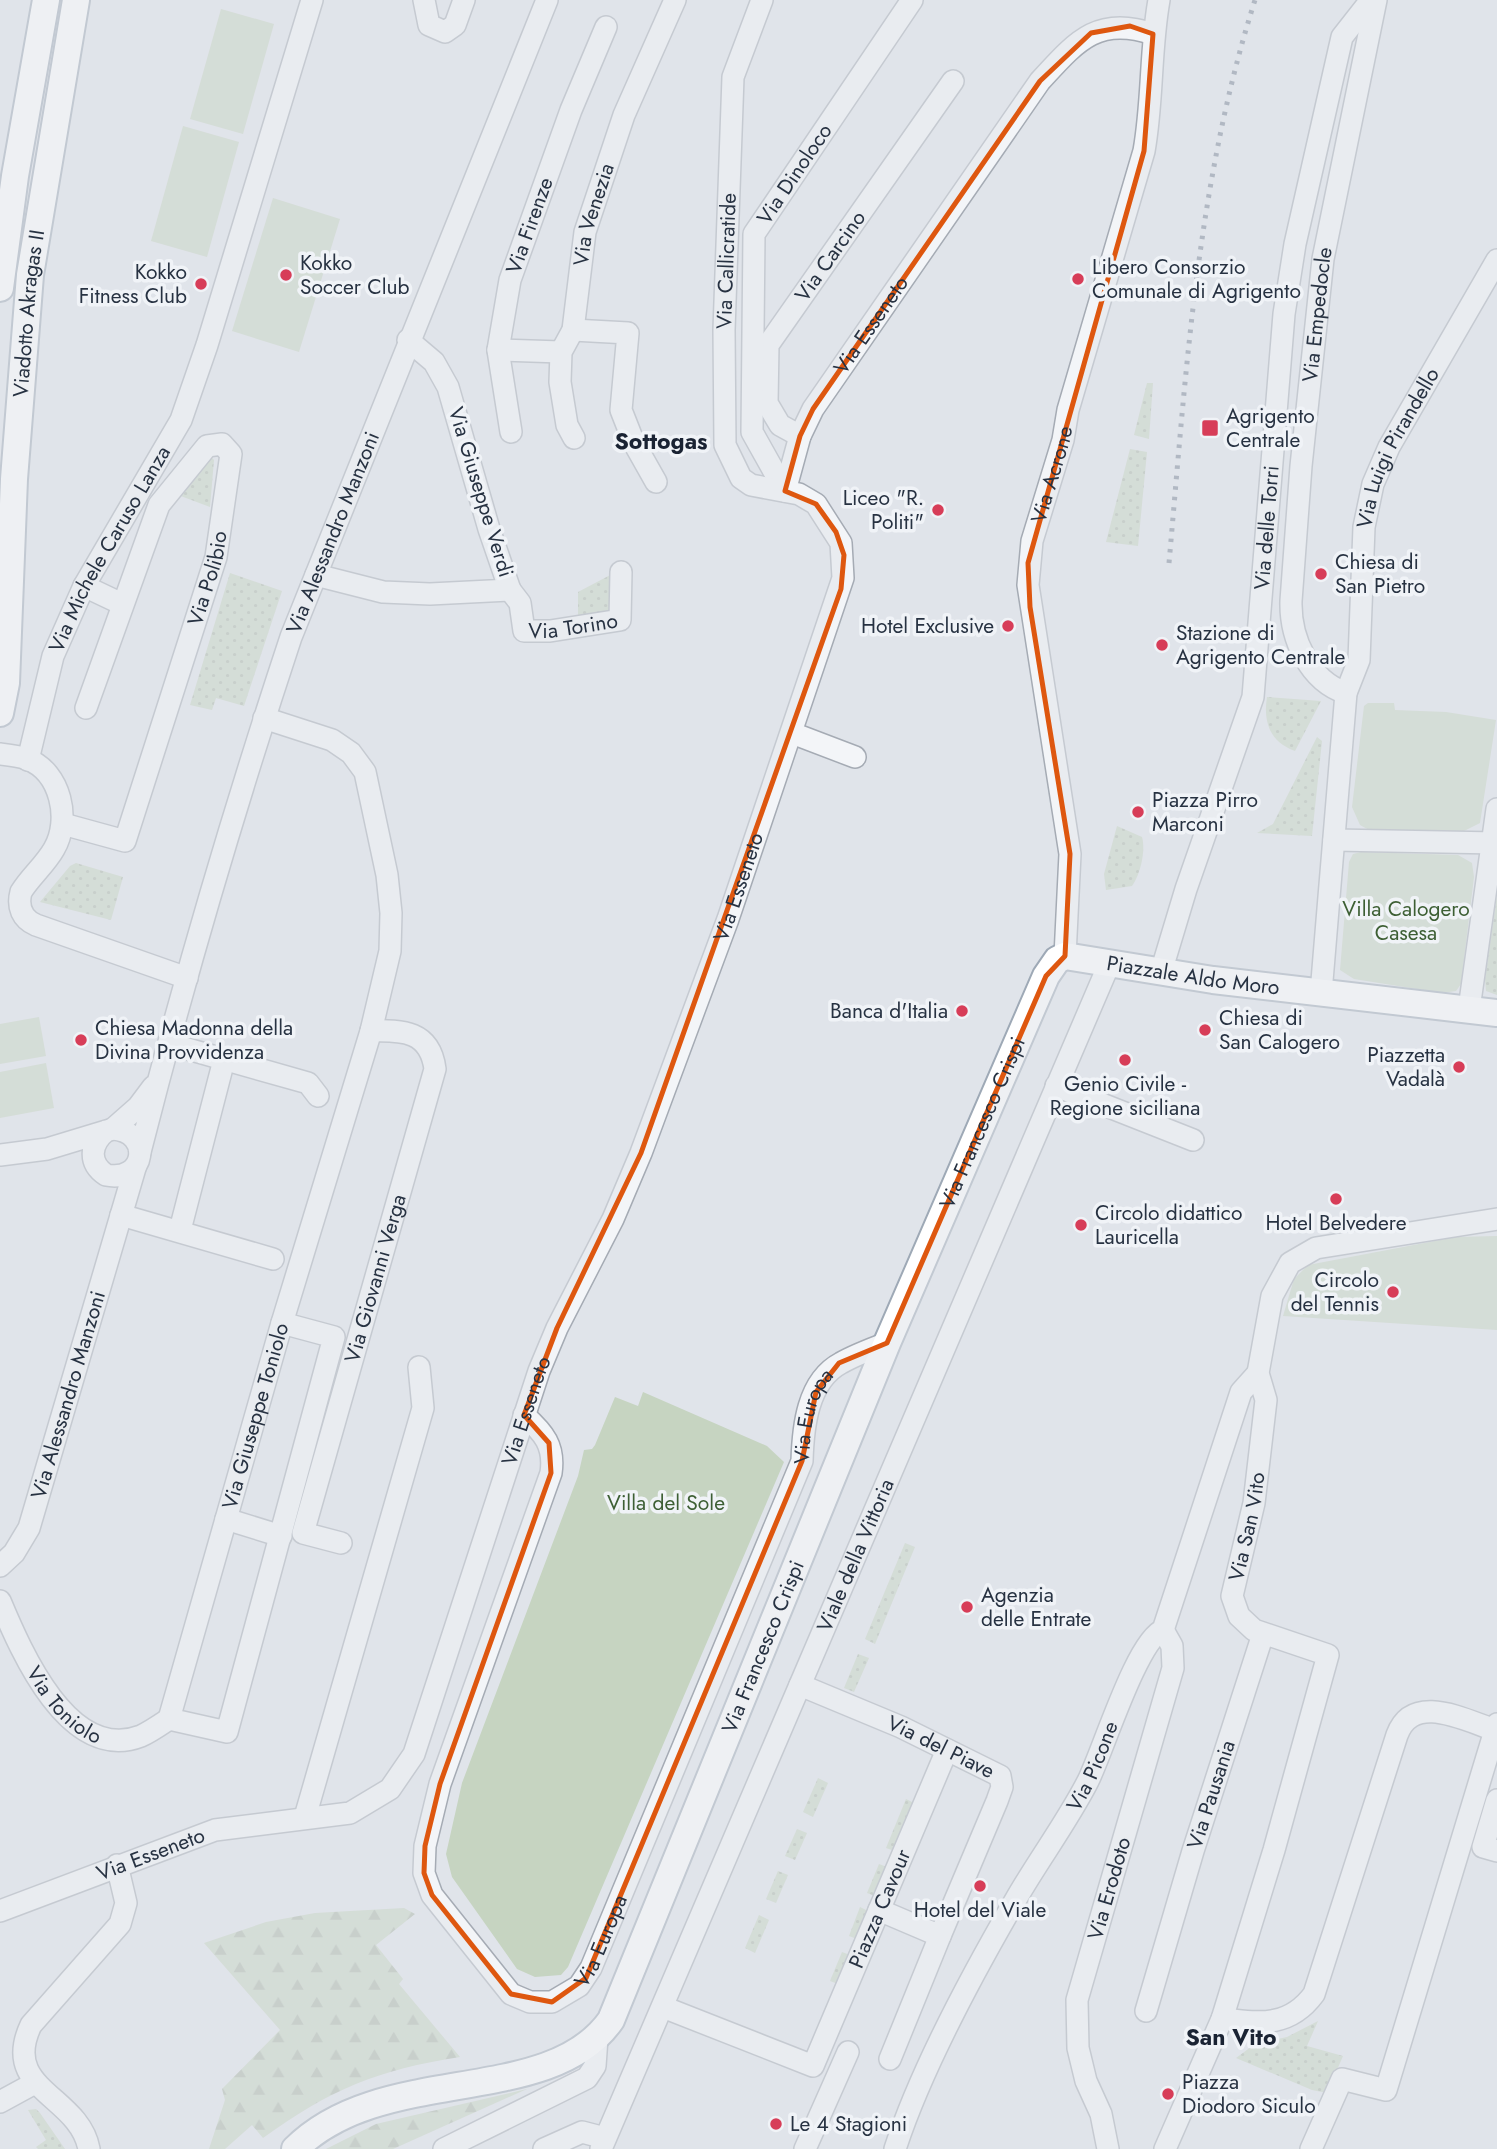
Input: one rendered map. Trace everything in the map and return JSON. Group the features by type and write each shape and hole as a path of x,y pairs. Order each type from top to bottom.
{"main road":[{"name":"Viadotto Akragas II","path":"0,288 15,176 46,0"},
{"name":"Viadotto Akragas II","path":"0,712 6,683 13,478 30,275 76,0"},
{"name":"Piazzale Aldo Moro","path":"1065,956 1161,972 1497,1013"},
{"name":"Via Francesco Crispi","path":"295,2149 348,2111 387,2098 551,2066 572,2056 597,2038 611,2020 887,1343 1046,976 1057,960 1065,956"}],"street":[{"name":"Via Michele Caruso Lanza","path":"28,760 53,656 84,586 181,420 208,345 312,0"},
{"path":"424,0 429,25 444,32 455,25 464,0"},
{"name":"Via Alessandro Manzoni","path":"0,1566 14,1553 29,1528 138,1160 187,978 264,718 316,575 408,340 547,0"},
{"name":"Via Venezia","path":"574,438 567,425 560,382 561,352 573,330 585,232 624,115 675,0"},
{"name":"Via Callicratide","path":"762,0 733,78 724,330 725,444 728,457 741,478 751,485 785,491"},
{"name":"Via Dinoloco","path":"785,491 752,432 754,234 912,0"},
{"name":"Via Acrone","path":"1065,956 1070,854 1030,607 1028,563 1032,541 1063,440 1068,410 1143,151 1151,108 1153,34 1159,0"},
{"name":"Via Empedocle","path":"1346,693 1322,681 1302,651 1291,616 1291,601 1301,466 1324,259 1373,0"},
{"name":"Via delle Torri","path":"1161,972 1186,889 1253,697 1284,314 1295,244 1338,48 1342,37 1373,0"},
{"name":"Via Esseneto","path":"0,1911 215,1830 305,1817 334,1816 365,1807 390,1789 408,1767 524,1415 557,1328 613,1219 640,1153 728,919 841,589 844,567 836,532 816,504 785,491 800,436 813,409 1040,81 1064,55 1091,33 1119,26 1153,34"},
{"name":"Via Firenze","path":"512,432 498,350 510,280 570,110 606,27"},
{"name":"Via Carcino","path":"800,436 780,425 767,403 768,345 953,80"},
{"name":"Via Luigi Pirandello","path":"1346,693 1359,660 1364,527 1373,484 1388,447 1497,260"},
{"path":"573,330 628,333 621,410 634,443 656,482"},
{"name":"Via Giuseppe Verdi","path":"316,575 383,592 430,594 510,590 489,529 448,387 434,362 408,340"},
{"path":"498,350 561,352"},
{"name":"Via Polibio","path":"62,824 125,841 216,557 230,454 228,447 215,443 207,446 159,505 86,708"},
{"name":"Via Torino","path":"510,590 520,603 524,631 581,628 621,620 621,572"},
{"path":"84,586 122,604"},
{"path":"1321,993 1346,693"},
{"name":"Via Giuseppe Toniolo","path":"169,1719 282,1323 371,1031 390,951 391,913 369,783 359,761 342,745 264,718"},
{"path":"792,733 855,757"},
{"path":"0,754 28,760 39,766 55,786 63,811 55,848 21,892 19,901 23,916 36,925 187,978"},
{"path":"1469,1009 1497,809"},
{"path":"1334,840 1494,843"},
{"name":"Viale della Vittoria","path":"603,2143 1110,962"},
{"name":"Via Giovanni Verga","path":"341,1543 303,1533 435,1069 430,1048 416,1034 402,1030 371,1031"},
{"path":"170,1044 307,1083 318,1096"},
{"path":"180,1230 224,1060"},
{"name":"Via Alessandro Manzoni","path":"110,1130 138,1107 159,1079"},
{"path":"1056,1086 1193,1140"},
{"path":"110,1130 97,1138 92,1150 93,1161 116,1191 121,1214 273,1259"},
{"path":"0,1155 47,1149 110,1130 131,1135 138,1160 127,1175 103,1173 47,1149"},
{"name":"Via San Vito","path":"1165,2149 1222,2019 1274,1850 1328,1656 1263,1634 1245,1624 1232,1596 1254,1503 1266,1400 1258,1373 1272,1296 1280,1277 1298,1256 1316,1248 1497,1219"},
{"path":"169,1719 227,1732 334,1337 282,1323"},
{"name":"Via Europa","path":"524,1415 544,1433 549,1443 551,1473 440,1784 425,1846 424,1866 432,1895 503,1987 521,1999 541,2003 571,1993 591,1968 802,1461 803,1432 816,1392 826,1374 839,1363 887,1343"},
{"path":"305,1817 423,1408 419,1367"},
{"name":"Via Picone","path":"895,2149 947,2031 988,1951 1088,1781 1142,1652 1156,1633 1163,1630 1241,1392 1258,1373"},
{"path":"226,1519 281,1535"},
{"name":"Via Toniolo","path":"0,1601 29,1660 60,1710 70,1721 96,1736 126,1739 141,1736 169,1719"},
{"name":"Via Erodoto","path":"1108,2149 1101,2114 1086,2081 1078,2048 1077,2000 1173,1668 1172,1646 1163,1630"},
{"name":"Via Pausania","path":"1146,2011 1193,1851 1263,1634"},
{"name":"Via del Piave","path":"800,1685 901,1727 1000,1776 1002,1787 890,2059"},
{"path":"1222,2019 1275,2022 1297,2012 1314,1994 1397,1735 1405,1720 1418,1712 1433,1711 1496,1727 1386,2090 1342,2079 1311,2149"},
{"name":"Piazza Cavour","path":"663,2007 813,2066 947,1750"},
{"path":"1497,1800 1483,1847 1497,1852"},
{"path":"89,2149 78,2123 33,2084 23,2068 20,2055 23,2039 32,2025 120,1924 126,1903 117,1865"},
{"path":"879,1910 940,1936"},
{"path":"444,2149 587,2078 594,2066 597,2038"},
{"path":"805,2149 848,2052"},
{"path":"0,2102 33,2084"},
{"path":"544,2149 582,2132 603,2143"}],"highlighted area":[{"path":"1130,26 1153,34 1144,151 1028,563 1030,607 1070,854 1065,956 1046,976 887,1343 839,1363 816,1392 802,1461 586,1978 552,2002 511,1994 432,1895 424,1873 425,1846 440,1784 551,1473 549,1443 524,1415 557,1328 641,1153 841,589 844,555 836,532 816,504 785,491 800,436 813,409 1040,81 1091,33"}],"green space":[{"path":"221,9 274,24 243,134 190,119"},
{"path":"183,126 239,142 207,257 151,241"},
{"name":"Kokko Soccer Club","path":"273,198 340,219 299,352 232,331"},
{"path":"1147,383 1153,383 1149,439 1134,435"},
{"path":"1130,449 1147,452 1138,546 1106,542"},
{"path":"211,457 214,460 210,507 178,495"},
{"path":"616,572 615,614 578,620 578,592"},
{"path":"230,573 282,591 244,706 216,698 212,710 190,705"},
{"path":"1267,697 1321,701 1295,751 1274,737 1270,730 1266,715"},
{"path":"1368,703 1394,703 1395,710 1446,712 1496,720 1480,823 1464,831 1369,830 1360,825 1352,807 1364,706"},
{"path":"1317,737 1322,741 1312,836 1257,833 1273,824"},
{"path":"1117,826 1142,837 1142,863 1132,886 1106,890 1104,874"},
{"name":"Villa Calogero Casesa","path":"1353,854 1458,855 1472,863 1474,877 1461,984 1456,991 1442,993 1354,979 1340,970 1349,862"},
{"path":"76,863 123,877 111,920 40,902 70,866"},
{"path":"1497,895 1497,995 1486,991 1485,979"},
{"path":"39,1017 46,1056 0,1064 0,1024"},
{"path":"46,1063 54,1108 0,1118 0,1072"},
{"name":"Circolo del Tennis","path":"1497,1236 1497,1330 1283,1316 1294,1279 1308,1265 1456,1237"},
{"name":"Villa del Sole","path":"643,1392 767,1446 784,1462 568,1967 561,1975 535,1977 517,1969 452,1877 446,1854 462,1783 578,1476 584,1450 592,1449 595,1445 615,1397 638,1406"},
{"path":"905,1543 915,1547 875,1644 865,1639"},
{"path":"858,1654 869,1658 854,1692 844,1688"},
{"path":"818,1778 828,1783 813,1817 803,1812"},
{"path":"906,1799 914,1803 895,1851 886,1848"},
{"path":"797,1829 807,1833 795,1860 785,1856"},
{"path":"879,1864 887,1867 875,1896 867,1893"},
{"path":"778,1871 788,1875 776,1903 766,1899"},
{"path":"860,1907 868,1911 857,1939 849,1936"},
{"path":"404,1908 415,1914 376,1945 403,1979 399,1984 460,2057 379,2075 333,2094 263,2138 252,2125 225,2149 209,2149 225,2100 222,2089 280,2030 204,1943 266,1922 315,1913"},
{"path":"759,1915 769,1920 755,1953 745,1948"},
{"path":"842,1952 850,1955 838,1984 830,1981"},
{"path":"1318,2021 1307,2046 1343,2056 1327,2093 1312,2090 1236,2058 1255,2044 1287,2037"},
{"path":"527,2089 393,2149 326,2149 376,2124"},
{"path":"36,2109 65,2149 36,2147 46,2140 28,2110"}],"railway":[{"path":"1169,563 1188,349 1207,208 1219,138 1255,0"}],"place":[{"name":"Kokko Soccer Club","path":"286,275"},
{"name":"Libero Consorzio Comunale di Agrigento","path":"1078,279"},
{"name":"Kokko Fitness Club","path":"201,284"},
{"name":"Agrigento Centrale","path":"1210,428"},
{"name":"Liceo \"R. Politi\"","path":"938,510"},
{"name":"Chiesa di San Pietro","path":"1321,574"},
{"name":"Hotel Exclusive","path":"1008,626"},
{"name":"Stazione di Agrigento Centrale","path":"1162,645"},
{"name":"Piazza Pirro Marconi","path":"1138,812"},
{"name":"Banca d'Italia","path":"962,1011"},
{"name":"Chiesa di San Calogero","path":"1205,1030"},
{"name":"Chiesa Madonna della Divina Provvidenza","path":"81,1040"},
{"name":"Genio Civile - Regione siciliana","path":"1125,1060"},
{"name":"Piazzetta Vadalà","path":"1459,1067"},
{"name":"Hotel Belvedere","path":"1336,1199"},
{"name":"Circolo didattico Lauricella","path":"1081,1225"},
{"name":"Circolo del Tennis","path":"1393,1292"},
{"name":"Agenzia delle Entrate","path":"967,1607"},
{"name":"Hotel del Viale","path":"980,1886"},
{"name":"Piazza Diodoro Siculo","path":"1168,2094"},
{"name":"Le 4 Stagioni","path":"776,2124"}],"district":[{"name":"Sottogas","path":"661,441"},
{"name":"San Vito","path":"1231,2037"}]}
